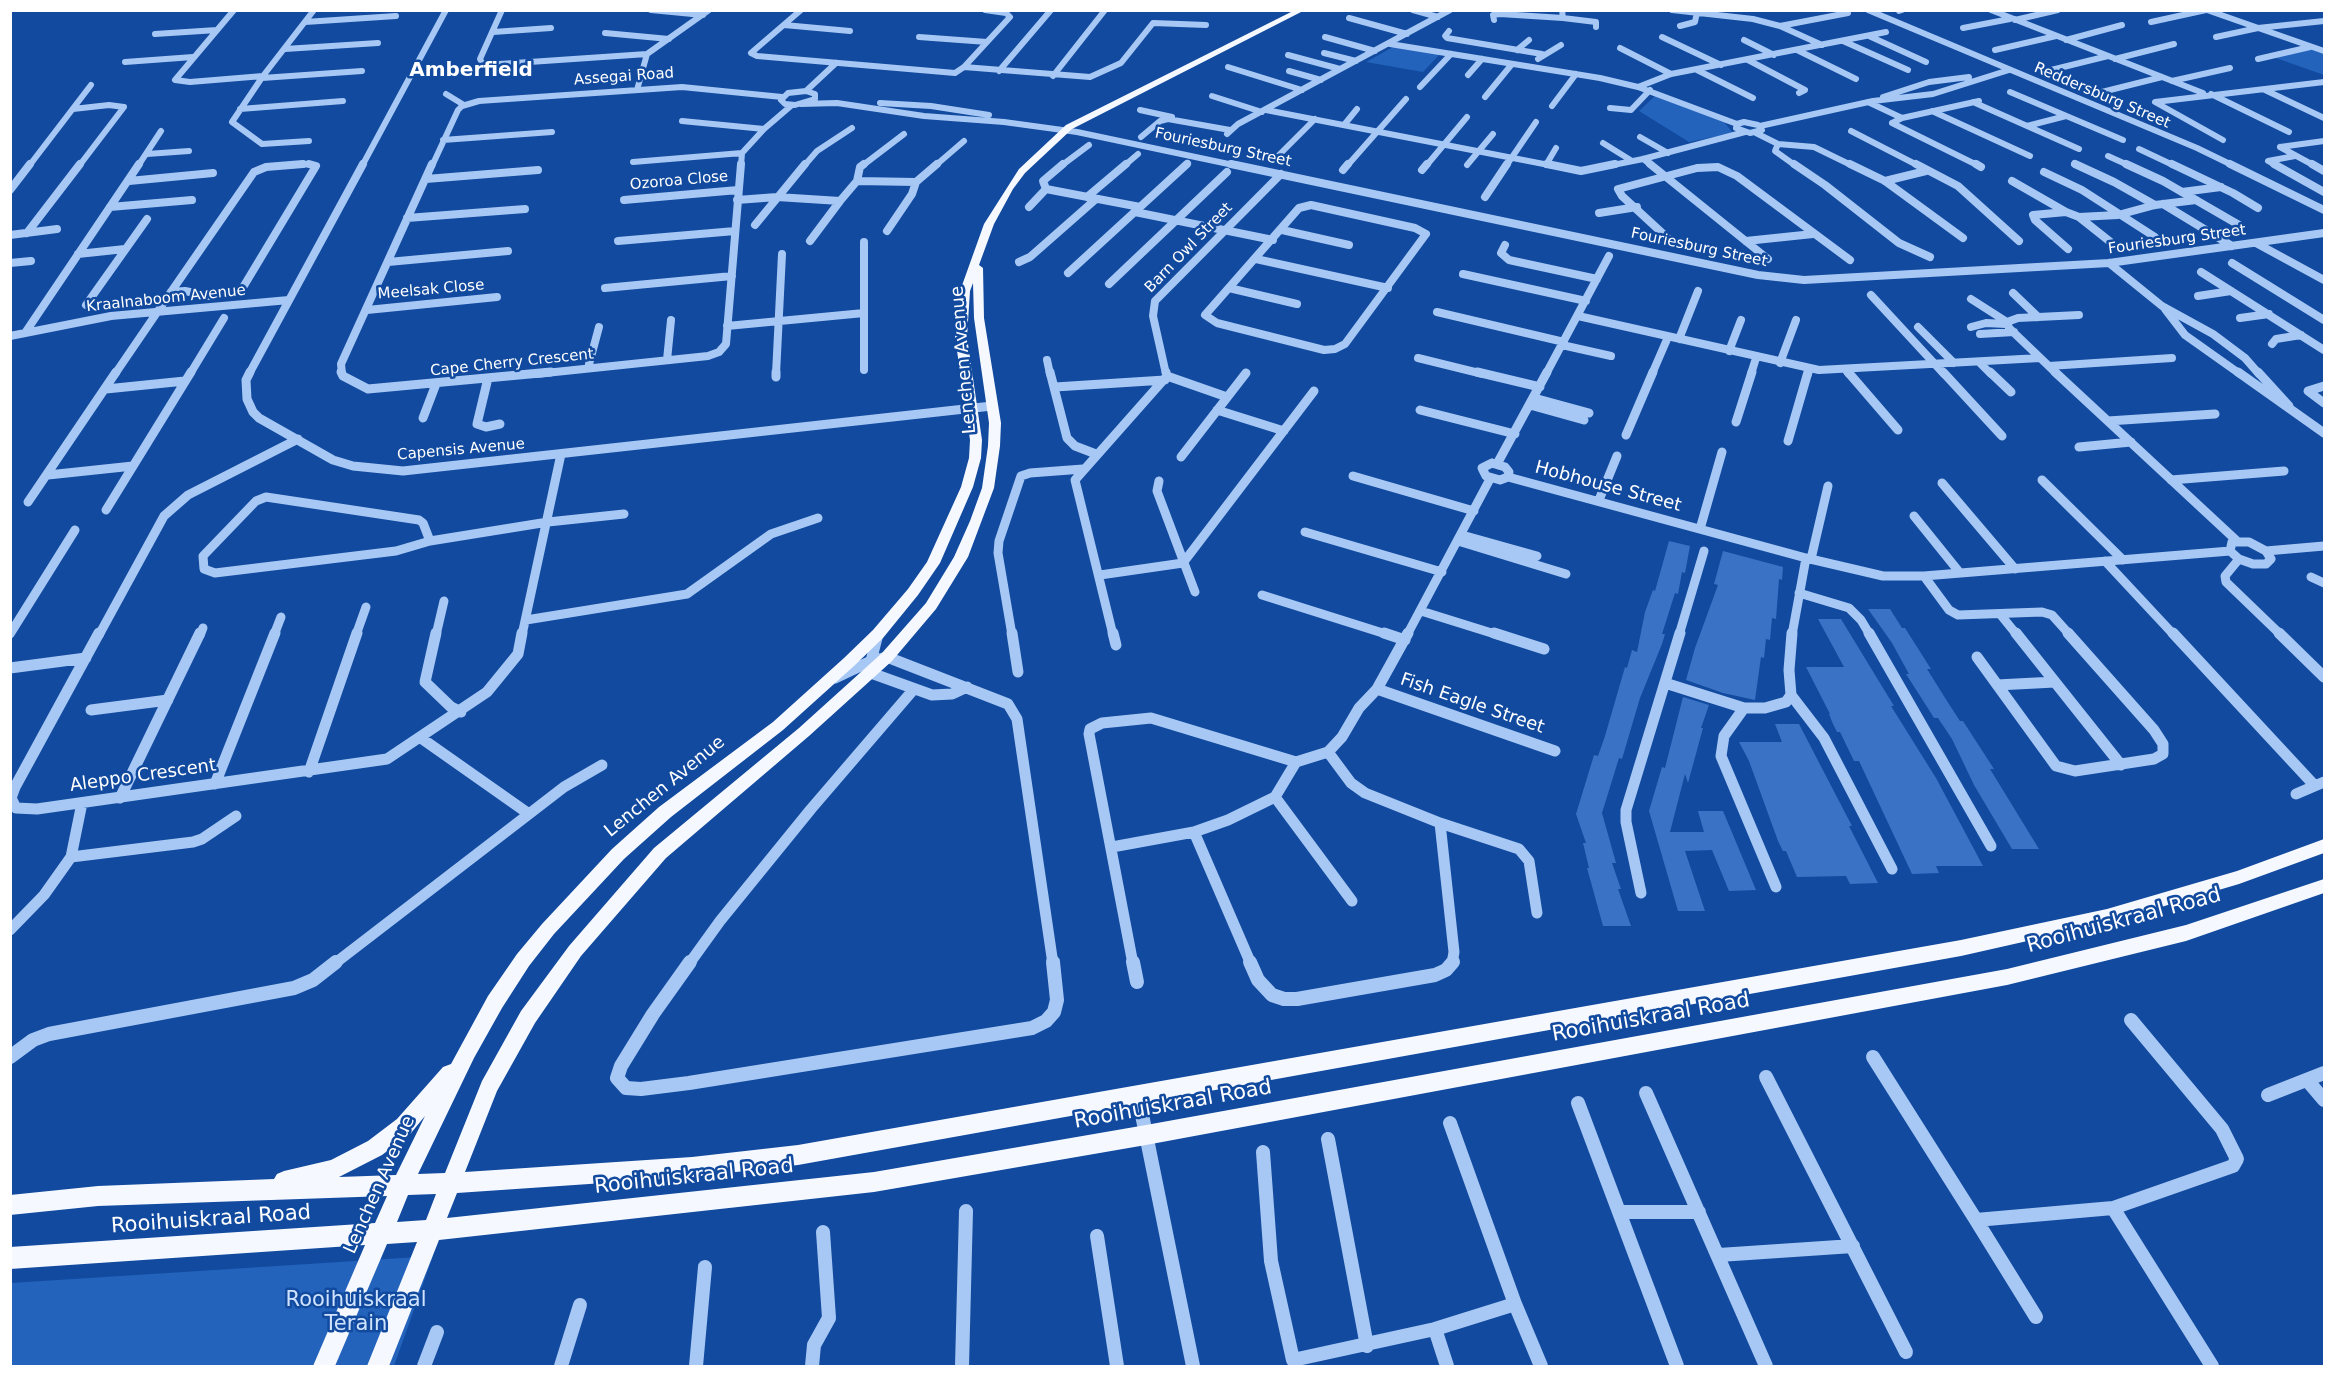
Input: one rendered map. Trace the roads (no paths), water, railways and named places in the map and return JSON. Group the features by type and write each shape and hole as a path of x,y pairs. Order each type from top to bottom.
{"main road":[{"name":"Lenchen Avenue","path":"324,1366 402,1185 467,1052 495,1002 523,960 548,929 611,861 665,812 778,726 878,634 933,564 967,487 975,458 976,440 961,337 965,291 989,224 1009,189 1022,171 1070,130 1302,10"},
{"name":"Lenchen Avenue","path":"378,1366 434,1230 473,1125 505,1057 528,1017 574,951 660,853 871,667 887,657 910,632 947,583 977,521 992,466 995,423 979,318 979,253"},
{"name":"Rooihuiskraal Road","path":"10,1205 98,1196 452,1183 692,1167 798,1155 1972,946 2107,916 2239,877 2325,846"},
{"name":"Rooihuiskraal Road","path":"10,1258 434,1230 874,1182 1146,1135 2007,976 2186,933 2325,885"},
{"path":"250,1189 324,1173 375,1149 415,1114 467,1052"}],"street":[{"path":"234,10 175,78 176,81 362,71"},
{"path":"309,141 258,143 233,125 232,119 314,10"},
{"name":"Capensis Avenue","path":"446,10 246,380 244,387 254,412 333,460 353,466 397,471 992,406"},
{"path":"502,10 480,59 485,64 647,54 709,10"},
{"path":"651,10 703,15"},
{"path":"801,10 753,50 752,54 944,73 957,72 1011,15 985,10"},
{"path":"999,71 1051,10"},
{"path":"1053,76 1105,10"},
{"path":"1413,10 1439,16"},
{"path":"1420,10 1439,16"},
{"path":"1141,137 1160,121 1168,119 1230,130 1450,10"},
{"path":"1562,10 1563,18"},
{"path":"1672,10 1720,12 1756,17 1823,45"},
{"name":"Reddersburg Street","path":"1868,10 2197,148 2325,210"},
{"path":"1991,10 2209,94 2289,132"},
{"path":"1963,28 2058,10"},
{"path":"2193,10 2148,21 2206,10 2325,51"},
{"path":"1680,26 1695,22 1698,12"},
{"path":"1494,20 1493,15 1516,13 1563,18 1596,25 1597,14"},
{"path":"1780,26 1848,13"},
{"path":"305,22 396,16"},
{"path":"1545,17 1545,25"},
{"path":"1348,18 1407,34"},
{"path":"2216,37 2325,21"},
{"path":"964,67 1053,76 1090,77 1119,64 1150,25 1155,22 1206,25"},
{"path":"784,25 850,31"},
{"path":"2102,32 2122,25"},
{"path":"2066,40 2129,27"},
{"path":"493,32 551,28"},
{"path":"2236,36 2261,29"},
{"path":"155,34 217,30"},
{"path":"1449,31 1445,36 1447,38 1542,54"},
{"path":"1638,87 1669,75 1886,32"},
{"path":"605,33 669,39"},
{"path":"1483,44 1490,36"},
{"path":"1869,36 1926,62"},
{"path":"1995,50 2056,36"},
{"path":"919,37 987,42"},
{"path":"1325,37 1376,50"},
{"path":"1662,37 1722,65"},
{"path":"1342,39 1376,50"},
{"path":"1516,50 1529,40"},
{"path":"1744,40 1774,55"},
{"path":"1843,41 1908,70"},
{"path":"285,49 378,43"},
{"path":"1390,44 1576,74 1638,87 1737,124 1749,123 1778,144 1814,147 1885,181 1963,237"},
{"path":"1532,67 1542,54 1561,45"},
{"path":"2118,60 2177,46"},
{"path":"2258,59 2312,47"},
{"path":"1620,49 1669,75"},
{"path":"1797,50 1856,79"},
{"path":"1324,53 1356,61"},
{"path":"637,90 647,54"},
{"path":"1420,87 1451,54"},
{"path":"1288,55 1340,69"},
{"path":"2047,70 2108,56"},
{"path":"125,62 193,57"},
{"path":"1468,75 1482,59"},
{"path":"1748,60 1805,90 1799,93"},
{"path":"806,91 836,63"},
{"path":"1505,80 1514,64"},
{"path":"1485,97 1514,64"},
{"path":"1228,67 1302,90"},
{"path":"2171,81 2230,68"},
{"path":"1695,70 1741,96"},
{"path":"1695,70 1753,98"},
{"path":"1212,96 1264,111 1581,171 1643,159 1871,102 1912,98 1947,90 2009,70"},
{"path":"1289,71 1321,80"},
{"path":"1552,106 1576,74"},
{"path":"1871,102 1897,91 1929,82 1996,74"},
{"path":"2102,92 2162,77"},
{"path":"1929,82 1947,90"},
{"path":"2223,140 2155,102 2209,94 2323,83"},
{"path":"10,190 91,85"},
{"name":"Assegai Road","path":"466,104 682,87 782,97"},
{"path":"2266,88 2325,116"},
{"path":"1610,108 1631,110 1650,90"},
{"path":"806,91 842,101 945,108 1070,130 936,117 837,103 792,105 782,102 782,97 794,92 806,91"},
{"path":"2010,92 2123,140"},
{"path":"446,94 466,104"},
{"path":"801,104 812,101 815,94"},
{"path":"1343,170 1406,99"},
{"path":"1981,167 1892,123 1902,118 1984,100"},
{"path":"240,109 343,102"},
{"path":"1871,102 1902,118"},
{"path":"1973,102 2079,149"},
{"name":"Cape Cherry Crescent","path":"466,104 458,110 443,140 341,364 340,370 343,376 368,389 585,369 708,356 719,352 726,344 742,153"},
{"path":"27,233 124,107 109,105 73,109"},
{"path":"633,162 742,153 764,129 792,105"},
{"path":"936,117 945,108"},
{"path":"1344,125 1357,109"},
{"path":"1140,110 1230,130"},
{"path":"1932,111 2030,156"},
{"path":"1163,113 1230,130"},
{"path":"2027,126 2066,116"},
{"path":"1422,170 1467,117"},
{"path":"1307,118 1272,157 1318,120"},
{"path":"1304,135 1318,120"},
{"path":"682,121 764,129"},
{"path":"1485,197 1536,122"},
{"path":"1737,124 1736,128 1745,132"},
{"path":"755,225 817,151 852,128"},
{"name":"Fouriesburg Street","path":"1070,130 1779,278 1832,280 2109,263 2325,233"},
{"path":"25,333 161,131"},
{"path":"1851,131 1958,186 1980,204 1994,221 2019,241"},
{"path":"443,140 552,132"},
{"path":"810,241 857,181 860,167 904,134"},
{"path":"1467,165 1493,134"},
{"path":"1640,137 1668,153"},
{"path":"887,231 912,194 916,182 964,141"},
{"path":"2325,141 2280,147 2325,171"},
{"path":"2314,142 2325,147"},
{"path":"1603,143 1632,161"},
{"path":"1778,144 1775,151 1783,158 1825,185 1899,243 1929,257"},
{"path":"1046,189 1043,181 1046,177 1089,145"},
{"path":"1546,165 1556,148"},
{"path":"2139,148 2221,187 2258,208"},
{"path":"147,154 189,150"},
{"path":"1087,197 1138,154"},
{"path":"2109,156 2182,192 2239,225"},
{"path":"2295,156 2268,162 2325,192"},
{"path":"1643,159 1768,259"},
{"path":"1068,273 1188,163"},
{"path":"28,502 48,475 171,292 254,172 266,167 308,164 316,166 244,287 234,292 209,296 185,291 171,292"},
{"path":"2074,164 2159,204 2232,246"},
{"path":"1672,242 1620,194 1619,188 1709,167 1726,169 1850,260"},
{"path":"426,179 538,170"},
{"path":"1885,181 1926,171"},
{"path":"1109,285 1227,172"},
{"path":"2044,172 2082,190 2155,237"},
{"path":"129,181 213,173"},
{"name":"Barn Owl Street","path":"1166,378 1164,354 1153,316 1153,304 1281,174"},
{"path":"857,181 916,182"},
{"path":"2012,181 2079,218 2113,244"},
{"path":"2182,192 2221,187"},
{"path":"1046,189 1137,209 1175,221 1188,228 1273,240"},
{"path":"1029,207 1046,189"},
{"name":"Ozoroa Close","path":"624,200 738,190"},
{"path":"737,200 777,198 840,201"},
{"path":"1019,262 1030,257 1096,199"},
{"path":"110,207 192,200"},
{"path":"2079,218 2118,215 2159,204 2196,200"},
{"path":"1311,205 1423,230 1426,234 1424,240 1345,344 1328,350 1209,319 1205,315 1206,310 1273,240 1299,208 1311,205"},
{"path":"1599,213 1636,207"},
{"path":"407,218 525,209"},
{"path":"2066,212 2033,216 2068,249"},
{"path":"86,305 147,219"},
{"path":"10,236 57,229"},
{"path":"1282,230 1349,245"},
{"path":"618,241 735,231"},
{"path":"1746,241 1813,234"},
{"path":"864,242 864,370"},
{"path":"2256,243 2325,280"},
{"path":"1505,245 1501,253 1509,260 1597,279"},
{"path":"78,254 125,249"},
{"path":"388,262 508,251"},
{"path":"776,377 782,254"},
{"name":"Fish Eagle Street","path":"1328,752 1342,737 1359,708 1377,689 1406,640 1490,478 1483,474 1482,468 1488,464 1497,464 1515,434 1609,256"},
{"path":"2280,257 2284,263 2325,286"},
{"path":"1256,259 1388,288"},
{"path":"10,263 31,261"},
{"path":"2109,263 2162,306 2213,334 2249,362 2289,406"},
{"path":"2232,263 2325,320"},
{"path":"2300,273 2310,271"},
{"path":"2201,272 2325,350"},
{"path":"1463,274 1582,308 1668,337 1809,369 1846,370 2040,358"},
{"path":"605,288 732,276"},
{"path":"1229,288 1297,304"},
{"path":"1679,339 1698,291"},
{"path":"2198,296 2231,291"},
{"path":"1517,292 1582,308"},
{"path":"2013,292 2038,317"},
{"path":"1871,295 1945,364"},
{"name":"Meelsak Close","path":"367,310 497,297"},
{"path":"1971,298 2007,323 2040,358 2237,541"},
{"name":"Kraalnaboom Avenue","path":"10,336 111,316 289,300"},
{"path":"2162,306 2185,335 2289,406 2325,434"},
{"path":"1892,309 1945,364"},
{"path":"1437,312 1611,356"},
{"path":"727,326 864,313"},
{"path":"2240,318 2269,314"},
{"path":"1971,327 1986,323 2007,323 2018,318 2079,315"},
{"path":"106,510 224,318"},
{"path":"667,360 671,320"},
{"path":"1729,351 1741,320"},
{"path":"1780,363 1796,320"},
{"path":"585,369 599,327"},
{"path":"1918,327 2002,436"},
{"path":"1980,334 2014,332"},
{"path":"2185,335 2213,334"},
{"path":"2272,344 2276,339 2301,335"},
{"path":"1626,435 1668,337"},
{"path":"585,369 588,339"},
{"path":"1418,358 1540,387"},
{"path":"1736,422 1756,358"},
{"path":"2053,369 2172,358"},
{"path":"1047,360 1067,438 1075,446 1096,454"},
{"path":"1979,362 2011,392"},
{"path":"2053,369 2153,365"},
{"path":"1788,441 1809,369"},
{"path":"1846,370 1898,430"},
{"path":"1181,457 1246,374"},
{"path":"489,378 477,424 486,427 500,424"},
{"path":"1116,645 1100,575 1074,484 1077,475 1166,378"},
{"path":"1055,387 1166,378 1227,397"},
{"path":"106,389 185,381"},
{"path":"423,418 436,384"},
{"path":"2325,386 2308,391 2325,403"},
{"path":"1100,575 1183,563 1314,391"},
{"path":"1532,402 1586,417"},
{"path":"1217,410 1284,430"},
{"path":"1420,410 1515,434"},
{"path":"2108,421 2215,414"},
{"name":"Aleppo Crescent","path":"298,439 188,495 168,510 36,746 11,798 16,808 27,810 82,803 375,762 394,755 421,738 461,712 491,688 518,654 561,454"},
{"path":"2079,447 2131,442"},
{"name":"Hobhouse Street","path":"1700,529 1722,452"},
{"path":"1599,500 1617,456"},
{"path":"1490,478 1500,480 1508,477 1508,469 1497,464"},
{"path":"48,475 133,466"},
{"path":"1018,672 998,553 999,541 1021,476 1030,473 1083,469"},
{"path":"2171,480 2284,471"},
{"path":"1353,476 1474,511"},
{"name":"Hobhouse Street","path":"1508,477 1809,559 1883,576 1924,576 2230,551"},
{"path":"2042,480 2123,560"},
{"path":"1159,481 1156,491 1195,592"},
{"path":"1942,483 2015,568"},
{"path":"1665,683 1744,708 1779,705 1786,702 1791,695 1790,646 1799,593 1828,486"},
{"path":"430,541 423,523 419,520 266,497 256,501 203,556 204,569 215,573 396,551 430,541 548,522 624,514"},
{"path":"1914,516 1960,573"},
{"path":"526,620 687,594 775,532 818,518"},
{"path":"10,634 75,530"},
{"path":"1305,532 1442,572"},
{"path":"1460,538 1537,556"},
{"path":"1460,538 1566,574"},
{"path":"2266,551 2271,559 2266,564 2253,564 2230,551 2230,544 2237,541 2248,542 2266,551 2325,546"},
{"path":"1641,893 1626,810 1704,551"},
{"path":"2239,558 2225,576 2226,582 2325,677"},
{"path":"2105,561 2320,784 2296,794"},
{"path":"1924,576 1954,613 1963,616 2042,612 2052,615 2154,730 2163,744 2163,754 2154,759 2075,771 2056,766 1977,657"},
{"path":"2311,577 2325,583"},
{"path":"1799,593 1849,608 1861,620 1991,846"},
{"path":"1262,595 1406,640"},
{"path":"444,602 425,682 461,712"},
{"path":"309,772 366,607"},
{"path":"1421,611 1544,649"},
{"path":"2000,614 2121,765"},
{"path":"215,784 282,617"},
{"path":"120,798 203,628"},
{"path":"871,667 878,634"},
{"path":"887,657 1008,704 1017,719 1057,1000 1054,1012 1046,1021 1032,1028 712,1079 641,1089 626,1088 617,1078 621,1066 653,1014 720,921 826,791 914,689"},
{"path":"10,668 86,658"},
{"path":"829,681 871,667 914,689 938,696 952,694 967,687"},
{"path":"1997,685 2055,682"},
{"name":"Fish Eagle Street","path":"1377,689 1555,751"},
{"path":"1791,695 1824,738 1892,869"},
{"path":"91,710 168,700"},
{"path":"1744,708 1724,736 1721,756 1776,887"},
{"path":"1137,982 1089,734 1094,725 1151,718 1296,762 1328,752 1351,783 1365,794 1440,823 1519,849 1529,861 1537,913"},
{"path":"421,738 529,814"},
{"path":"1112,847 1194,832 1228,820 1275,797 1296,762"},
{"path":"10,1058 33,1040 49,1034 294,988 313,980 564,787 602,765"},
{"path":"1275,797 1352,902"},
{"path":"10,930 44,895 71,857 82,803"},
{"path":"71,857 193,842 202,839 236,816"},
{"path":"1194,832 1258,980 1272,995 1284,999 1297,999 1435,975 1446,970 1453,963 1440,823"},
{"path":"1976,1220 2113,1208 2233,1166 2237,1159 2222,1129 2131,1020"},
{"path":"1873,1057 2036,1317"},
{"path":"2268,1095 2325,1073"},
{"path":"1766,1077 1906,1352"},
{"path":"2307,1080 2325,1100"},
{"path":"1646,1093 1766,1366"},
{"path":"1138,1095 1193,1366"},
{"path":"1578,1103 1677,1366"},
{"path":"1449,1123 1515,1304 1541,1366"},
{"path":"1328,1139 1367,1346"},
{"path":"1263,1152 1271,1261 1294,1364 1435,1329 1515,1304"},
{"path":"2113,1208 2212,1366"},
{"path":"962,1366 966,1211"},
{"path":"1619,1212 1699,1212"},
{"path":"812,1366 814,1345 829,1318 823,1232"},
{"path":"1097,1236 1118,1366"},
{"path":"1719,1255 1852,1246"},
{"path":"696,1366 705,1267"},
{"path":"561,1366 580,1305"},
{"path":"1435,1329 1448,1366"},
{"path":"424,1366 437,1332"}],"district":[{"name":"Amberfield","path":"471,71"}],"park label":[{"name":"Rooihuiskraal Terain","path":"356,1313"}]}
